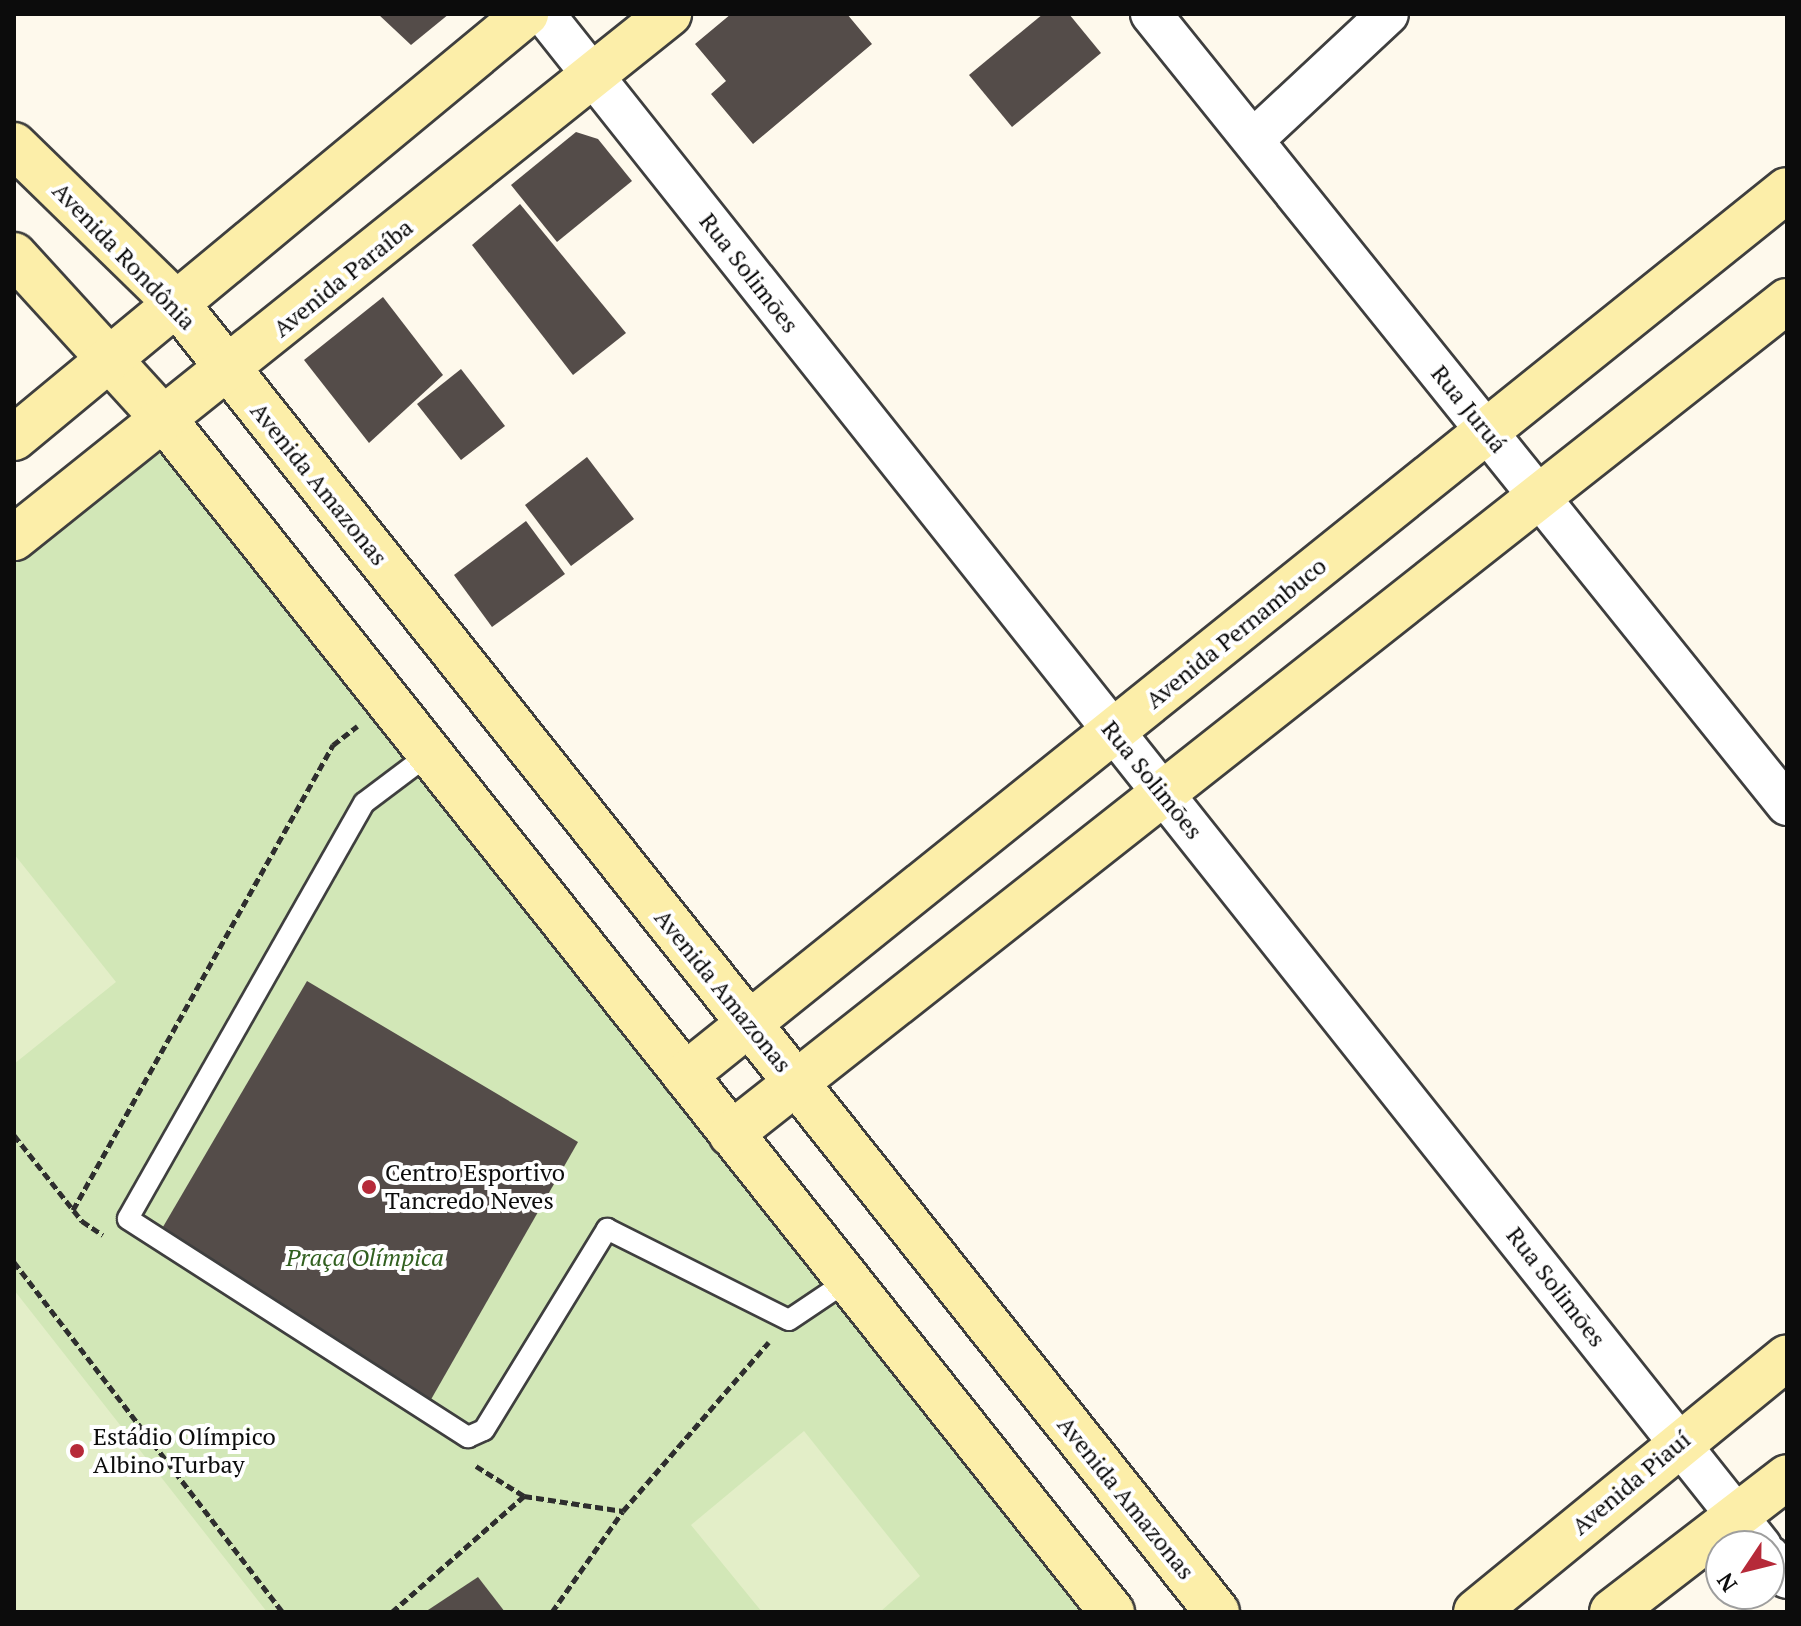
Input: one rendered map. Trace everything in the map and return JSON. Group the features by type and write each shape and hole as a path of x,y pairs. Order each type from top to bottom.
{"main road":[{"path":"14,438 113,360 526,14"},
{"name":"Avenida Paraíba","path":"14,538 228,370 669,14"},
{"name":"Avenida Rondônia","path":"14,145 177,304 228,370"},
{"name":"Avenida Pernambuco","path":"685,1075 1787,190"},
{"path":"14,255 164,419 1112,1612"},
{"path":"731,1134 1787,301"},
{"name":"Avenida Amazonas","path":"228,370 1217,1612"},
{"name":"Avenida Piauí","path":"1476,1612 1787,1357"},
{"path":"1750,1530 1787,1477"},
{"path":"1612,1612 1705,1557"}],"street":[{"name":"Rua Solimões","path":"544,14 1748,1530"},
{"name":"Rua Juruá","path":"1151,14 1486,432 1782,790"},
{"path":"1254,139 1388,14"}],"lane":[{"path":"429,754 364,803 128,1219 468,1437 484,1430 607,1229 789,1320 850,1279"}],"path":[{"path":"73,1210 333,745 388,702"},
{"path":"14,1262 283,1612"},
{"path":"552,1612 623,1511 789,1320"},
{"path":"392,1612 524,1496 623,1511"}],"green space":[{"name":"Praça Olímpica","path":"165,440 1090,1612 14,1612 14,557"},
{"path":"14,854 116,982 14,1064"},
{"name":"Estádio Olímpico Albino Turbay","path":"14,1290 267,1612 14,1612"},
{"path":"804,1431 920,1576 880,1612 762,1612 691,1525"}],"building":[{"path":"378,14 449,14 411,45"},
{"path":"731,14 847,14 872,44 753,144 711,94 726,81 695,44"},
{"path":"1043,14 1069,14 1101,53 1012,127 969,75"},
{"path":"576,132 598,139 632,181 557,242 511,185"},
{"path":"520,204 626,333 573,375 472,245"},
{"path":"383,297 443,375 369,443 304,360"},
{"path":"461,369 505,426 461,460 417,404"},
{"path":"587,457 634,519 571,566 525,505"},
{"path":"526,521 565,574 492,627 454,575"},
{"name":"Centro Esportivo Tancredo Neves","path":"307,981 578,1142 429,1403 160,1232"},
{"path":"478,1577 505,1612 425,1612"}],"place":[{"name":"Centro Esportivo Tancredo Neves","path":"369,1187"},
{"name":"Estádio Olímpico Albino Turbay","path":"77,1451"}]}
